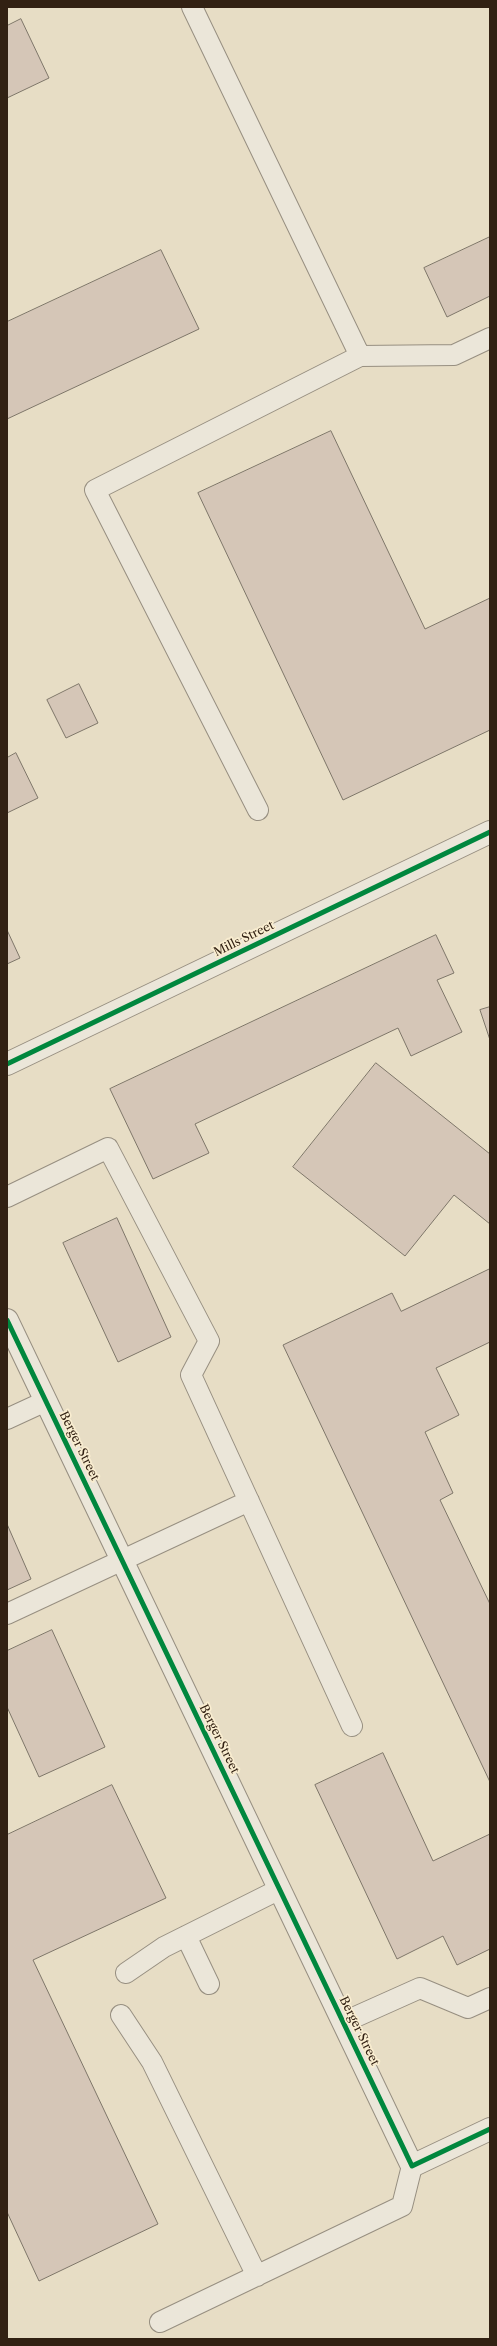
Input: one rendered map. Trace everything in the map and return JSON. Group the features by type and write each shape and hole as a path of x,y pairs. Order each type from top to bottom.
{"street":[{"name":"Mills Street","path":"7,1064 490,832"},
{"name":"Berger Street","path":"7,1320 412,2166"},
{"path":"412,2166 490,2129"}],"lane":[{"path":"192,7 360,356"},
{"path":"258,810 95,490 360,356 454,355 490,338"},
{"path":"7,1197 108,1148 209,1341 191,1375 352,1726"},
{"path":"7,1419 46,1401"},
{"path":"7,1614 249,1501"},
{"path":"126,1973 164,1947 280,1889"},
{"path":"186,1936 209,1984"},
{"path":"344,2022 420,1988 468,2008 490,1998"},
{"path":"121,2015 152,2062 256,2276"},
{"path":"160,2322 402,2206 412,2166"}],"building":[{"path":"21,19 49,78 7,98 7,26"},
{"path":"490,237 490,296 447,317 424,268"},
{"path":"161,250 199,329 7,419 7,322"},
{"path":"331,431 425,629 490,598 490,730 343,800 198,493"},
{"path":"79,684 98,723 66,738 47,700"},
{"path":"16,753 38,798 7,813 7,758"},
{"path":"7,930 20,958 7,964"},
{"path":"436,935 454,973 437,980 462,1032 411,1056 398,1028 195,1124 209,1153 153,1179 110,1089"},
{"path":"490,1007 490,1040 480,1010"},
{"path":"376,1063 490,1154 490,1224 454,1195 405,1256 293,1167"},
{"path":"117,1218 171,1337 118,1362 63,1243"},
{"path":"490,1269 490,1342 436,1368 459,1415 425,1432 453,1493 440,1500 490,1604 490,1782 283,1345 392,1293 401,1311"},
{"path":"7,1524 31,1579 7,1590"},
{"path":"52,1630 105,1747 39,1777 7,1707 7,1651"},
{"path":"383,1753 433,1861 490,1834 490,1949 457,1965 443,1936 397,1959 315,1785"},
{"path":"112,1785 166,1898 33,1960 158,2224 39,2281 7,2212 7,1835"}],"cycle path":[{"path":"7,1064 490,832"},
{"path":"7,1320 412,2166 490,2129"}]}
